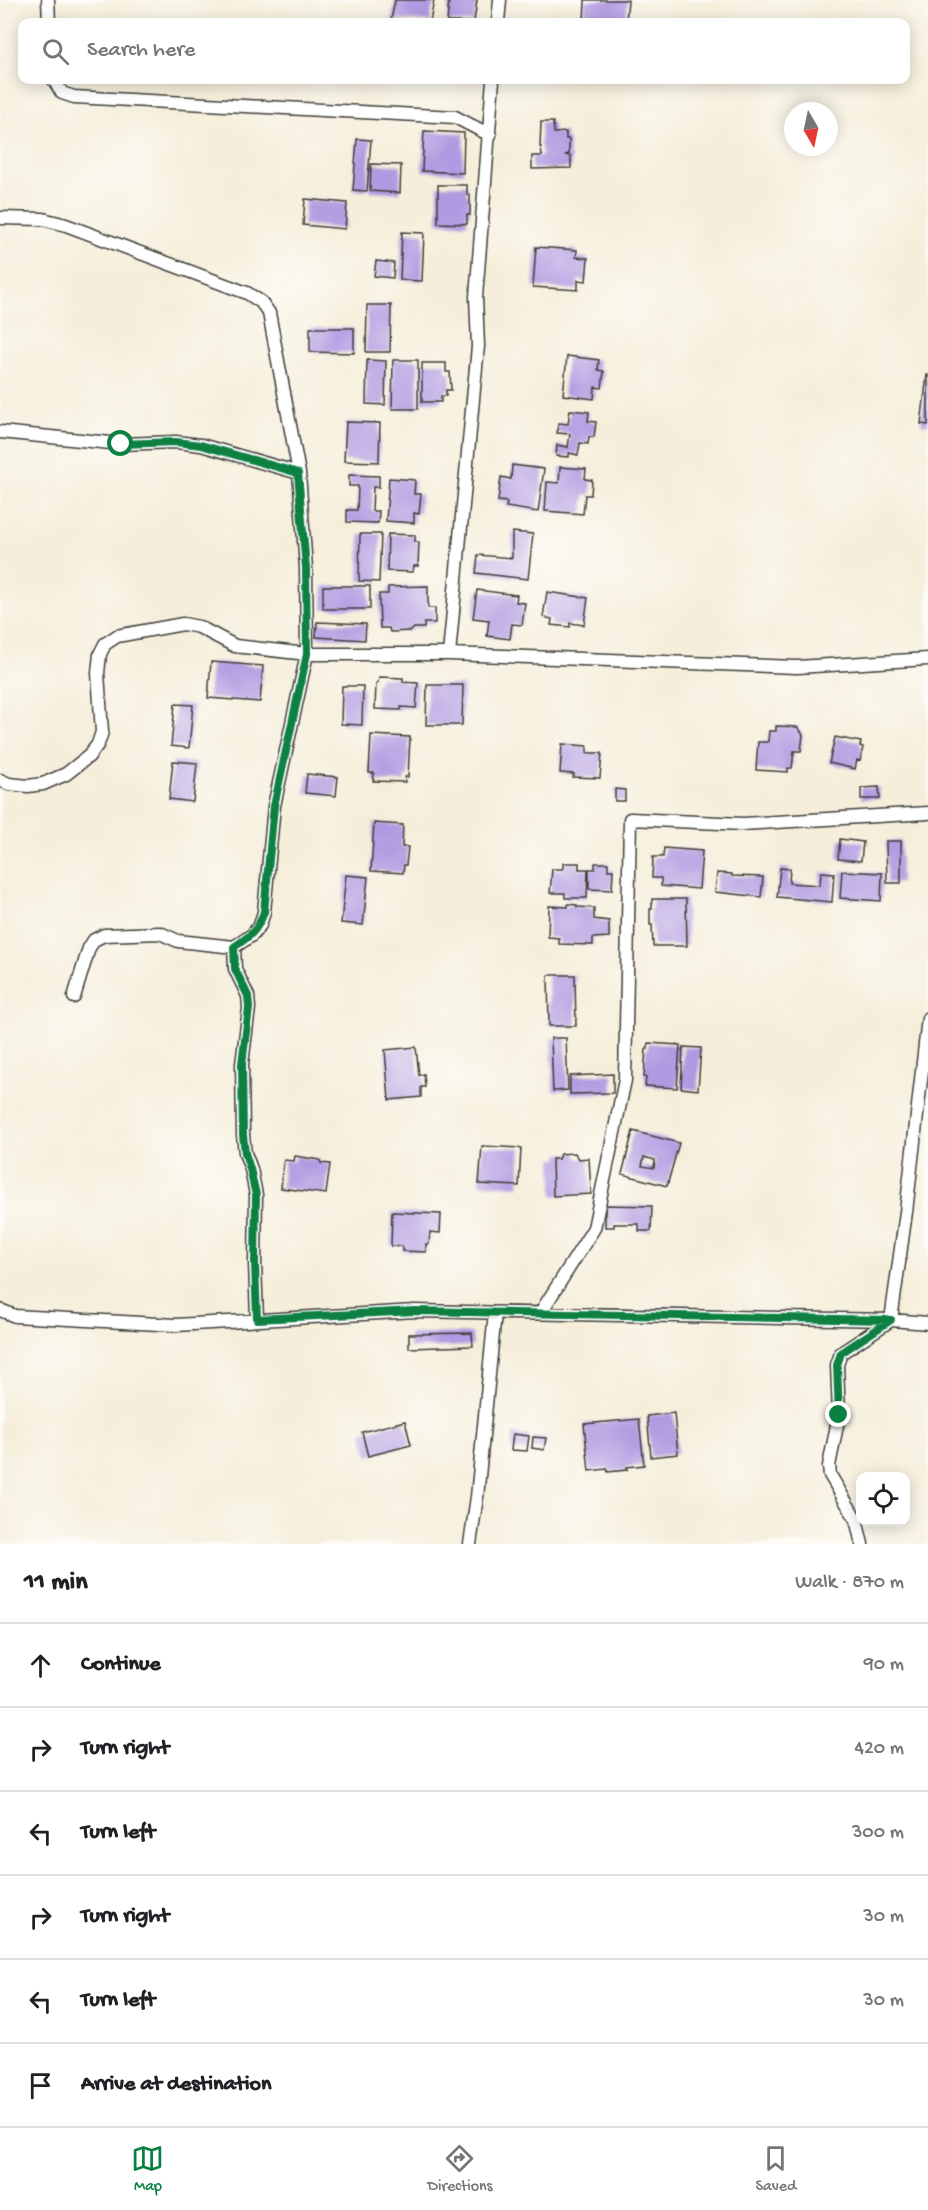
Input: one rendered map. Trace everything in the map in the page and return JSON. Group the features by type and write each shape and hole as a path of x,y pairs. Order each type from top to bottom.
{"street":[{"path":"48,0 49,18"},
{"path":"498,18 500,0"},
{"path":"56,84 62,93 74,97 455,117 490,135"},
{"path":"449,654 478,346 476,297 493,84"},
{"path":"0,218 43,219 66,225 247,293 261,302 269,313 298,473 306,568 307,654 274,806 264,912 260,925 252,935 234,947 178,940 160,933 104,935 94,940 89,948 74,997"},
{"path":"0,432 121,444 176,442 201,445 298,473"},
{"path":"0,780 9,784 28,786 43,784 66,774 89,756 98,744 102,732 98,673 100,654 105,644 117,636 183,624 199,627 235,646 307,654 449,654 797,667 928,659"},
{"path":"541,1312 594,1228 625,1080 630,819 743,824 928,813"},
{"path":"234,947 235,969 248,996 249,1008 242,1064 243,1135 245,1153 256,1195 257,1319"},
{"path":"862,1544 856,1519 830,1475 829,1466 839,1415 837,1365 841,1353 891,1320 928,1018"},
{"path":"0,1310 15,1316 81,1318 155,1325 415,1311 891,1320 928,1323"},
{"path":"470,1544 477,1497 495,1313"}],"building":[{"path":"395,0 434,0 431,18 391,18"},
{"path":"449,0 477,0 475,18 447,18"},
{"path":"585,0 628,0 626,18 584,18"},
{"path":"541,122 553,122 554,133 566,132 566,139 569,139 569,154 565,155 571,156 571,168 532,169 532,156 542,156"},
{"path":"424,131 464,133 463,173 422,171"},
{"path":"357,139 371,140 367,191 353,190"},
{"path":"371,164 401,165 400,193 370,191"},
{"path":"438,185 467,185 467,195 470,195 470,215 467,215 467,224 438,223"},
{"path":"305,199 347,203 345,229 303,225"},
{"path":"402,232 424,233 422,281 400,280"},
{"path":"536,247 577,250 576,257 588,258 586,281 578,280 578,290 533,287"},
{"path":"376,261 394,263 393,278 374,276"},
{"path":"367,305 391,305 390,352 366,352"},
{"path":"310,328 354,328 354,353 310,352"},
{"path":"567,356 599,360 598,370 604,371 602,388 595,387 594,399 563,395"},
{"path":"367,360 386,361 385,405 366,404"},
{"path":"393,360 418,360 418,409 392,409"},
{"path":"422,363 446,363 446,372 450,372 451,390 446,390 446,396 441,396 441,402 422,402"},
{"path":"928,375 928,425 921,424"},
{"path":"570,410 589,412 588,421 596,422 594,437 589,437 588,444 580,443 578,455 569,453 569,457 556,456 557,445 568,447 570,434 557,433 559,423 568,424"},
{"path":"346,422 380,423 379,462 344,461"},
{"path":"512,465 544,469 538,512 506,507 507,502 498,501 501,477 511,479"},
{"path":"560,467 586,469 585,479 592,480 591,495 585,495 583,514 545,511 547,482 559,483"},
{"path":"349,475 379,476 379,487 373,487 372,511 379,511 378,523 347,522 347,510 357,510 358,486 349,486"},
{"path":"389,478 415,480 414,494 421,494 419,514 414,513 414,523 386,521"},
{"path":"512,532 533,534 528,579 476,573 478,555 512,558"},
{"path":"360,534 381,534 379,582 359,581"},
{"path":"388,534 415,535 415,542 419,542 418,566 414,566 413,572 387,571"},
{"path":"323,586 370,586 370,609 323,609"},
{"path":"428,586 428,608 435,608 435,623 424,623 424,628 414,628 411,631 390,632 389,628 380,628 379,594 388,594 388,587"},
{"path":"477,590 517,595 516,602 525,603 522,625 512,624 510,639 487,636 489,620 473,618"},
{"path":"547,592 588,598 584,625 570,623 570,627 551,625 552,619 543,617"},
{"path":"317,622 366,624 365,640 316,637"},
{"path":"211,662 263,666 260,702 208,698"},
{"path":"379,677 403,678 403,682 418,683 416,708 375,709 376,683"},
{"path":"427,685 463,685 462,725 426,725"},
{"path":"342,686 363,686 362,725 341,724"},
{"path":"175,704 193,705 189,748 171,746"},
{"path":"776,726 797,727 800,730 803,735 801,751 794,751 792,768 788,768 788,772 756,770 758,742 768,742 769,731 776,731"},
{"path":"371,735 410,737 408,777 405,777 405,782 373,781 374,773 369,773"},
{"path":"835,737 861,742 860,746 863,747 860,761 857,760 855,769 829,763"},
{"path":"562,744 587,746 587,753 602,753 600,778 573,777 574,774 560,773"},
{"path":"173,761 197,763 193,802 169,799"},
{"path":"307,774 338,777 336,796 305,793"},
{"path":"879,787 880,799 861,799 861,788"},
{"path":"615,789 625,790 625,801 615,801"},
{"path":"374,823 403,825 402,847 408,847 403,873 371,871"},
{"path":"840,839 863,842 861,861 838,859"},
{"path":"886,841 901,841 901,883 887,883"},
{"path":"664,848 702,851 699,889 661,886 661,878 652,878 653,857 663,857"},
{"path":"563,863 579,863 579,869 588,869 587,898 565,898 565,893 550,893 552,869 563,869"},
{"path":"595,863 608,863 608,870 613,870 612,890 589,889 589,869 595,869"},
{"path":"780,868 790,869 789,883 820,885 821,872 834,873 832,902 777,897"},
{"path":"842,871 882,873 881,901 840,898"},
{"path":"717,873 763,877 761,897 715,892"},
{"path":"346,875 368,877 363,925 341,923"},
{"path":"652,899 686,899 687,946 653,946 652,925 650,925"},
{"path":"568,904 594,908 594,919 609,921 609,937 593,938 593,945 559,944 559,938 548,937 549,906 568,907"},
{"path":"548,975 575,975 576,1026 549,1026"},
{"path":"551,1038 566,1038 568,1090 553,1091"},
{"path":"648,1043 680,1045 677,1088 645,1086"},
{"path":"416,1047 419,1075 424,1074 425,1087 421,1087 421,1097 389,1100 385,1050"},
{"path":"683,1047 701,1048 698,1090 681,1088"},
{"path":"613,1074 613,1093 570,1094 570,1076"},
{"path":"633,1131 679,1143 667,1186 622,1174","holes":["644,1157 655,1160 654,1168 642,1166"]},
{"path":"482,1146 521,1148 519,1186 479,1184"},
{"path":"575,1153 578,1159 589,1158 591,1194 553,1196 552,1159 558,1159 560,1154"},
{"path":"295,1156 330,1164 326,1194 281,1188 284,1160 294,1161"},
{"path":"605,1205 652,1206 651,1231 639,1231 639,1224 614,1224 614,1227 605,1227"},
{"path":"392,1212 441,1214 440,1233 430,1232 426,1252 402,1251 402,1246 391,1246"},
{"path":"472,1333 473,1346 409,1348 409,1334"},
{"path":"674,1413 678,1454 651,1457 647,1416"},
{"path":"639,1419 644,1465 627,1467 627,1470 589,1471 584,1424"},
{"path":"405,1421 411,1445 368,1456 362,1432"},
{"path":"513,1434 529,1436 527,1451 511,1450"},
{"path":"533,1437 546,1438 544,1450 532,1448"}],"route":[{"path":"121,444 176,442 201,445 298,473 306,568 307,654 274,806 264,912 260,925 252,935 234,947 235,969 245,987 249,1008 242,1064 243,1135 245,1153 256,1195 257,1319 415,1311 891,1320 841,1353 837,1365 839,1415"}]}
